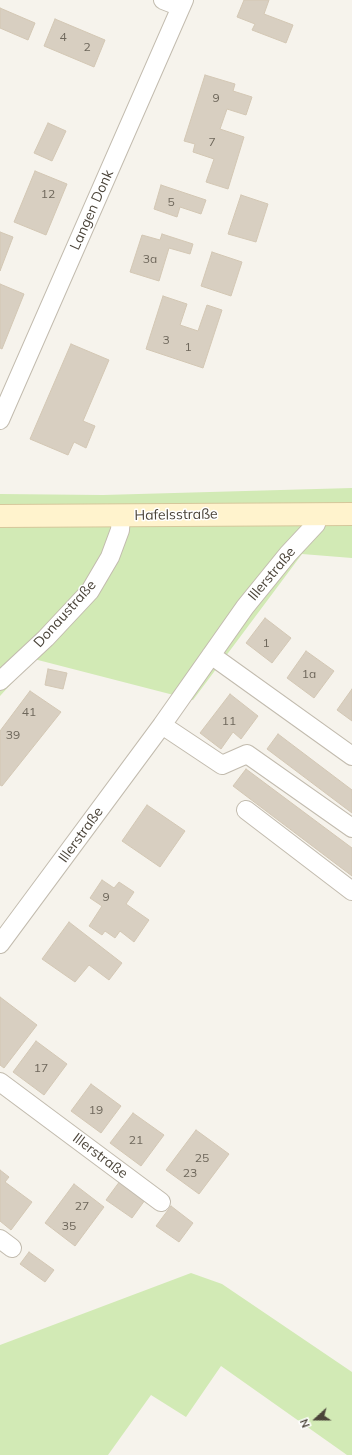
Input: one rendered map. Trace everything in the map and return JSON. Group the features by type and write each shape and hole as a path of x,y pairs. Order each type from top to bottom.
{"main road":[{"name":"Hafelsstraße","path":"0,516 352,514"}],"street":[{"path":"163,0 182,4"},
{"name":"Langen Donk","path":"0,420 182,4"},
{"name":"Illerstraße","path":"0,944 162,725 245,607 288,554 316,524 319,514"},
{"name":"Donaustraße","path":"0,681 46,638 90,591 110,557 120,530 121,515"},
{"path":"211,655 352,756"},
{"path":"162,725 222,765 247,754 352,828"},
{"path":"246,810 352,891"},
{"name":"Illerstraße","path":"0,1082 161,1202"}],"green space":[{"path":"352,488 352,558 302,554 193,700 34,659 0,696 0,494 103,495"},
{"path":"191,1273 222,1284 352,1372 352,1455 347,1455 221,1366 186,1417 151,1395 108,1455 0,1455 0,1345"}],"building":[{"path":"244,0 269,0 264,14 293,25 286,43 252,30 255,24 237,17"},
{"path":"0,8 35,23 28,40 0,28"},
{"path":"55,19 105,40 94,67 44,46"},
{"path":"205,75 235,84 233,91 252,97 246,115 227,109 220,129 244,137 228,189 206,182 214,159 193,152 195,144 184,141"},
{"path":"48,123 66,131 52,161 34,153"},
{"path":"35,171 67,184 46,235 14,222"},
{"path":"161,185 206,200 201,214 180,207 177,217 154,209"},
{"path":"241,195 268,204 256,242 228,234"},
{"path":"0,232 13,237 0,271"},
{"path":"162,234 193,244 190,254 169,248 159,281 130,272 142,235 160,240"},
{"path":"212,252 242,262 231,296 201,286"},
{"path":"0,284 24,294 2,349 0,348"},
{"path":"163,296 187,304 180,325 198,331 207,305 222,310 203,368 146,349"},
{"path":"71,344 109,360 83,421 95,426 86,448 74,442 68,455 30,439"},
{"path":"265,618 291,638 272,663 246,643"},
{"path":"306,651 334,671 314,698 287,678"},
{"path":"48,669 67,673 63,689 45,685"},
{"path":"352,689 352,721 337,710"},
{"path":"30,691 61,712 2,786 0,785 0,731"},
{"path":"230,694 258,716 241,739 233,732 221,749 200,733"},
{"path":"278,734 352,790 352,813 267,749"},
{"path":"246,769 352,848 352,876 233,786"},
{"path":"147,805 185,831 160,867 122,841"},
{"path":"102,880 114,888 119,882 134,892 126,904 149,920 134,942 120,931 115,938 105,931 102,935 89,926 102,906 90,898"},
{"path":"69,922 122,963 109,980 89,965 75,982 42,959"},
{"path":"0,997 37,1025 4,1068 0,1065"},
{"path":"36,1041 67,1064 44,1095 13,1072"},
{"path":"91,1084 121,1106 101,1133 71,1111"},
{"path":"133,1113 164,1135 141,1166 110,1143"},
{"path":"196,1130 229,1154 199,1194 166,1170"},
{"path":"0,1170 9,1177 5,1182 32,1202 11,1230 0,1221"},
{"path":"120,1181 145,1200 132,1218 106,1200"},
{"path":"74,1184 104,1207 75,1246 45,1223"},
{"path":"171,1206 193,1223 179,1242 156,1226"},
{"path":"29,1252 54,1270 45,1282 20,1264"}]}
